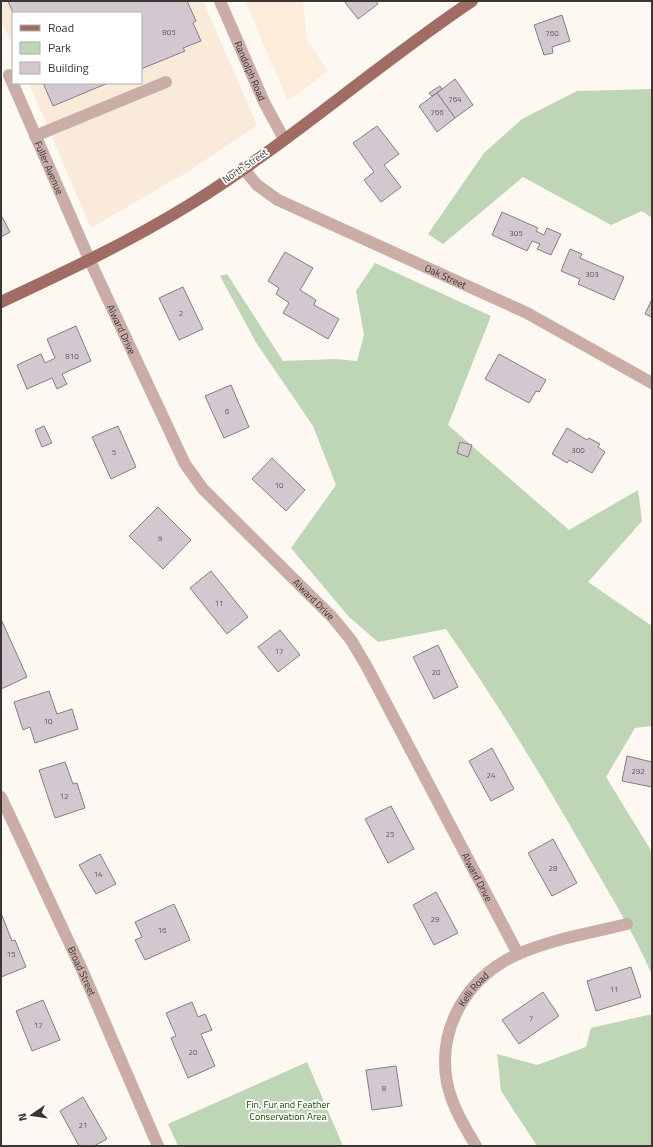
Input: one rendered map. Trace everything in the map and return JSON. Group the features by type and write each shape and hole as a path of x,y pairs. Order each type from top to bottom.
{"main road":[{"name":"North Street","path":"1,302 90,260 189,204 284,139 409,45 472,1"}],"street":[{"name":"Randolph Road","path":"220,1 264,102 284,139"},
{"name":"Fuller Avenue","path":"9,75 12,82"},
{"path":"35,136 166,82"},
{"name":"Fuller Avenue","path":"13,84 90,260"},
{"name":"Oak Street","path":"243,168 257,185 278,200 514,307 652,383"},
{"name":"Alward Drive","path":"90,260 186,464 203,489 332,618 351,640 367,667 518,954"},
{"name":"Broad Street","path":"1,798 89,984 158,1146"},
{"name":"Kelli Road","path":"476,1146 458,1115 447,1084 445,1050 449,1031 464,998 493,968 518,954 547,944 627,924"}],"shaded area":[{"path":"1,1 203,1 257,125 192,169 91,228 29,84 142,84 142,12 12,12 12,45 1,19"},
{"path":"245,1 303,1 307,40 328,71 288,101"}],"green space":[{"path":"652,89 652,218 642,211 611,225 523,177 443,244 428,234 484,153 522,119 577,91"},
{"path":"375,263 491,316 448,425 569,530 638,490 642,521 588,582 652,626 652,726 635,728 606,777 652,852 652,975 621,913 553,796 501,711 446,629 378,642 349,617 291,548 336,485 313,426 257,344 220,276 227,274 283,361 335,359 357,361 364,335 356,291"},
{"path":"652,1014 652,1146 537,1146 501,1091 497,1054 537,1065 586,1047 591,1028"},
{"name":"Fin, Fur and Feather Conservation Area","path":"307,1062 343,1146 178,1146 168,1124"}],"building":[{"path":"8,1 187,1 196,21 193,23 201,41 183,48 185,51 142,69 142,12 13,12"},
{"path":"344,1 376,1 378,4 358,19"},
{"path":"562,15 570,41 552,47 553,53 544,55 534,25"},
{"path":"455,79 473,105 455,118 437,93"},
{"path":"43,84 106,84 53,106"},
{"path":"440,86 442,89 432,96 429,93"},
{"path":"437,93 455,118 437,132 419,106"},
{"path":"377,126 399,154 384,165 401,187 381,202 364,180 374,172 353,143"},
{"path":"502,212 538,228 536,231 544,235 547,228 561,234 551,255 537,249 540,244 532,241 527,251 492,235"},
{"path":"1,215 10,232 1,237"},
{"path":"570,249 582,254 580,258 624,277 614,300 578,284 580,279 561,271"},
{"path":"285,252 313,268 300,290 316,300 314,305 339,319 328,339 283,313 289,303 276,294 279,288 268,281"},
{"path":"183,287 203,329 179,340 159,298"},
{"path":"652,299 652,317 645,314"},
{"path":"76,326 91,361 62,374 67,384 57,389 52,378 27,389 17,365 41,354 45,363 55,358 47,339"},
{"path":"499,354 546,380 539,392 536,391 529,403 485,379"},
{"path":"231,385 249,427 224,438 205,396"},
{"path":"44,426 52,443 42,447 35,430"},
{"path":"118,426 136,467 111,479 92,437"},
{"path":"567,428 587,440 589,438 600,444 598,447 605,452 592,473 569,460 567,463 552,454"},
{"path":"460,442 472,445 468,457 457,453"},
{"path":"272,458 305,490 286,511 252,479"},
{"path":"158,507 191,540 163,569 129,536"},
{"path":"211,571 248,617 227,634 190,588"},
{"path":"1,619 27,677 1,689"},
{"path":"280,630 300,655 278,672 258,647"},
{"path":"438,645 458,687 434,699 413,657"},
{"path":"49,691 57,714 72,709 78,729 35,743 30,727 23,730 14,702"},
{"path":"492,748 514,789 491,801 469,761"},
{"path":"627,756 652,762 652,787 622,781"},
{"path":"65,762 73,784 77,783 85,808 55,818 39,770"},
{"path":"391,806 414,849 388,863 365,819"},
{"path":"553,839 577,883 552,896 528,853"},
{"path":"100,854 116,884 96,894 79,865"},
{"path":"436,892 458,933 434,945 413,905"},
{"path":"174,904 190,940 145,960 135,940 142,937 135,922"},
{"path":"1,913 12,941 15,940 26,967 1,977"},
{"path":"631,967 641,997 596,1011 587,981"},
{"path":"543,992 559,1016 519,1044 502,1020"},
{"path":"43,1000 60,1040 32,1051 16,1011"},
{"path":"192,1002 198,1017 205,1014 212,1030 201,1034 215,1066 188,1078 171,1038 176,1036 166,1013"},
{"path":"396,1066 402,1106 372,1110 366,1070"},
{"path":"83,1097 107,1139 94,1146 79,1146 60,1111"}]}
